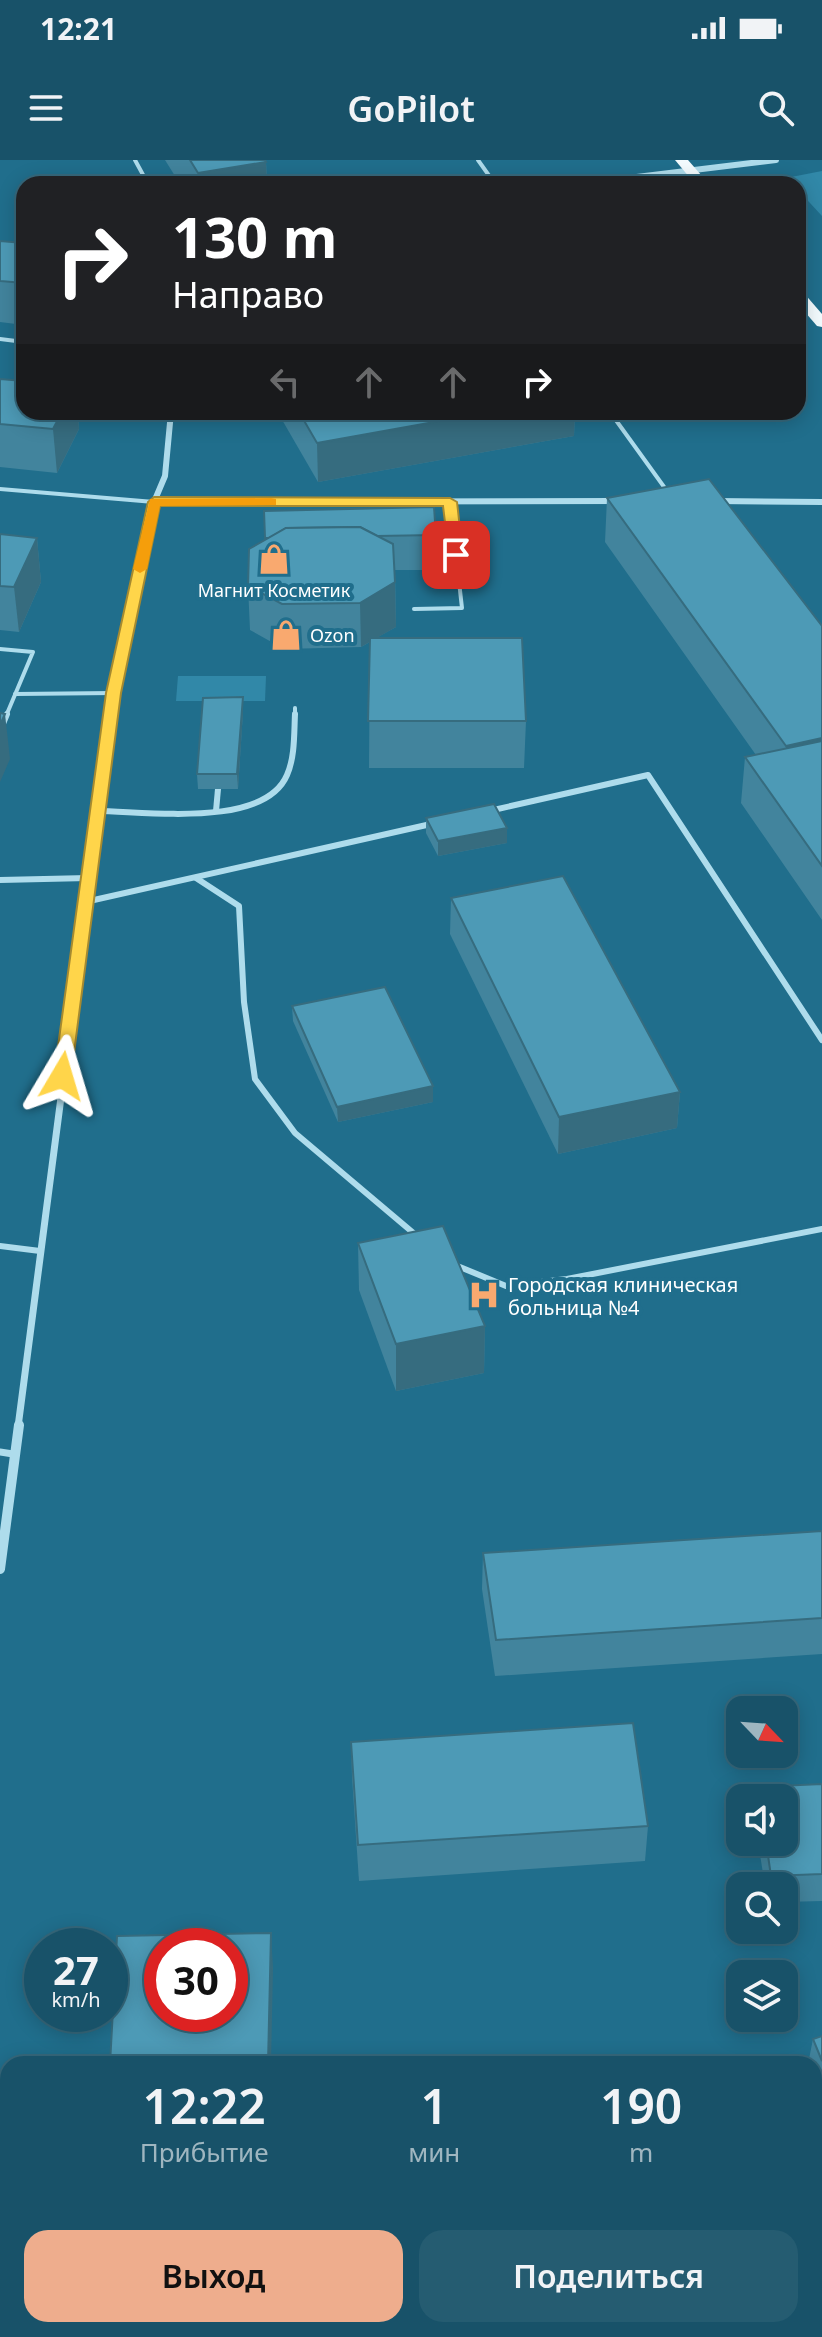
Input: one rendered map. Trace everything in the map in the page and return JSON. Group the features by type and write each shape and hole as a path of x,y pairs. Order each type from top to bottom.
{"main road":[{"path":"806,304 822,323"}],"street":[{"path":"624,176 686,165 776,160"},
{"path":"0,1569 114,693 154,502 165,476 170,420"},
{"path":"154,502 629,501"},
{"path":"659,501 674,501"},
{"path":"704,501 822,502"}],"lane":[{"path":"616,420 674,501"},
{"path":"0,489 154,502"},
{"path":"414,609 462,608 450,502"},
{"path":"0,649 33,652 0,731"},
{"path":"15,694 114,693"},
{"path":"97,811 216,811 248,806 286,782 292,771 295,708"},
{"path":"482,812 648,775 822,1040"},
{"path":"216,811 218,789"},
{"path":"85,902 437,823"},
{"path":"195,877 239,906 244,1002 255,1079 295,1133 430,1246"},
{"path":"0,880 88,878"},
{"path":"441,1255 453,1264 506,1286 567,1279 822,1229"},
{"path":"0,1246 40,1251"},
{"path":"0,1452 13,1454"}],"shaded area":[{"path":"822,171 822,216 806,199 806,176 796,176"},
{"path":"178,676 266,676 265,701 176,701"}],"building":[{"path":"190,160 265,160 266,162 198,173"},
{"path":"0,241 16,242 16,282 0,281"},
{"path":"0,379 16,380 16,420 58,420 53,429 0,424"},
{"path":"304,420 445,420 317,443"},
{"path":"709,479 822,626 822,738 786,746 607,498"},
{"path":"434,507 436,535 377,536 360,527 286,528 265,538 264,511"},
{"path":"360,527 393,544 395,582 360,603 282,604 248,586 249,549 286,528"},
{"path":"0,534 37,538 14,587 0,586"},
{"path":"370,638 522,638 526,721 368,721"},
{"path":"243,697 237,774 197,774 203,698"},
{"path":"822,741 822,866 745,757"},
{"path":"494,804 507,828 438,841 426,818"},
{"path":"563,876 680,1092 559,1117 451,898"},
{"path":"385,987 433,1086 337,1107 292,1006"},
{"path":"443,1226 485,1326 396,1344 358,1243"},
{"path":"822,1531 822,1618 496,1640 483,1553"},
{"path":"633,1723 648,1826 358,1845 351,1742"},
{"path":"822,1784 822,1874 770,1872 768,1856 798,1856 798,1785"},
{"path":"248,1933 271,1933 268,2056 110,2056 112,2032 128,2032 128,1936 144,1935 144,2032 248,2032"},
{"path":"822,2036 822,2056 820,2056 813,2039"}],"slow traffic":[{"path":"140,569 154,502 271,502"}],"place":[{"name":"Магнит Косметик","path":"274,559"},
{"name":"Ozon","path":"286,635"},
{"name":"Городская клиническая больница №4","path":"484,1295"}],"route":[{"path":"62,1076 114,693 154,502 450,502 456,555"}]}
